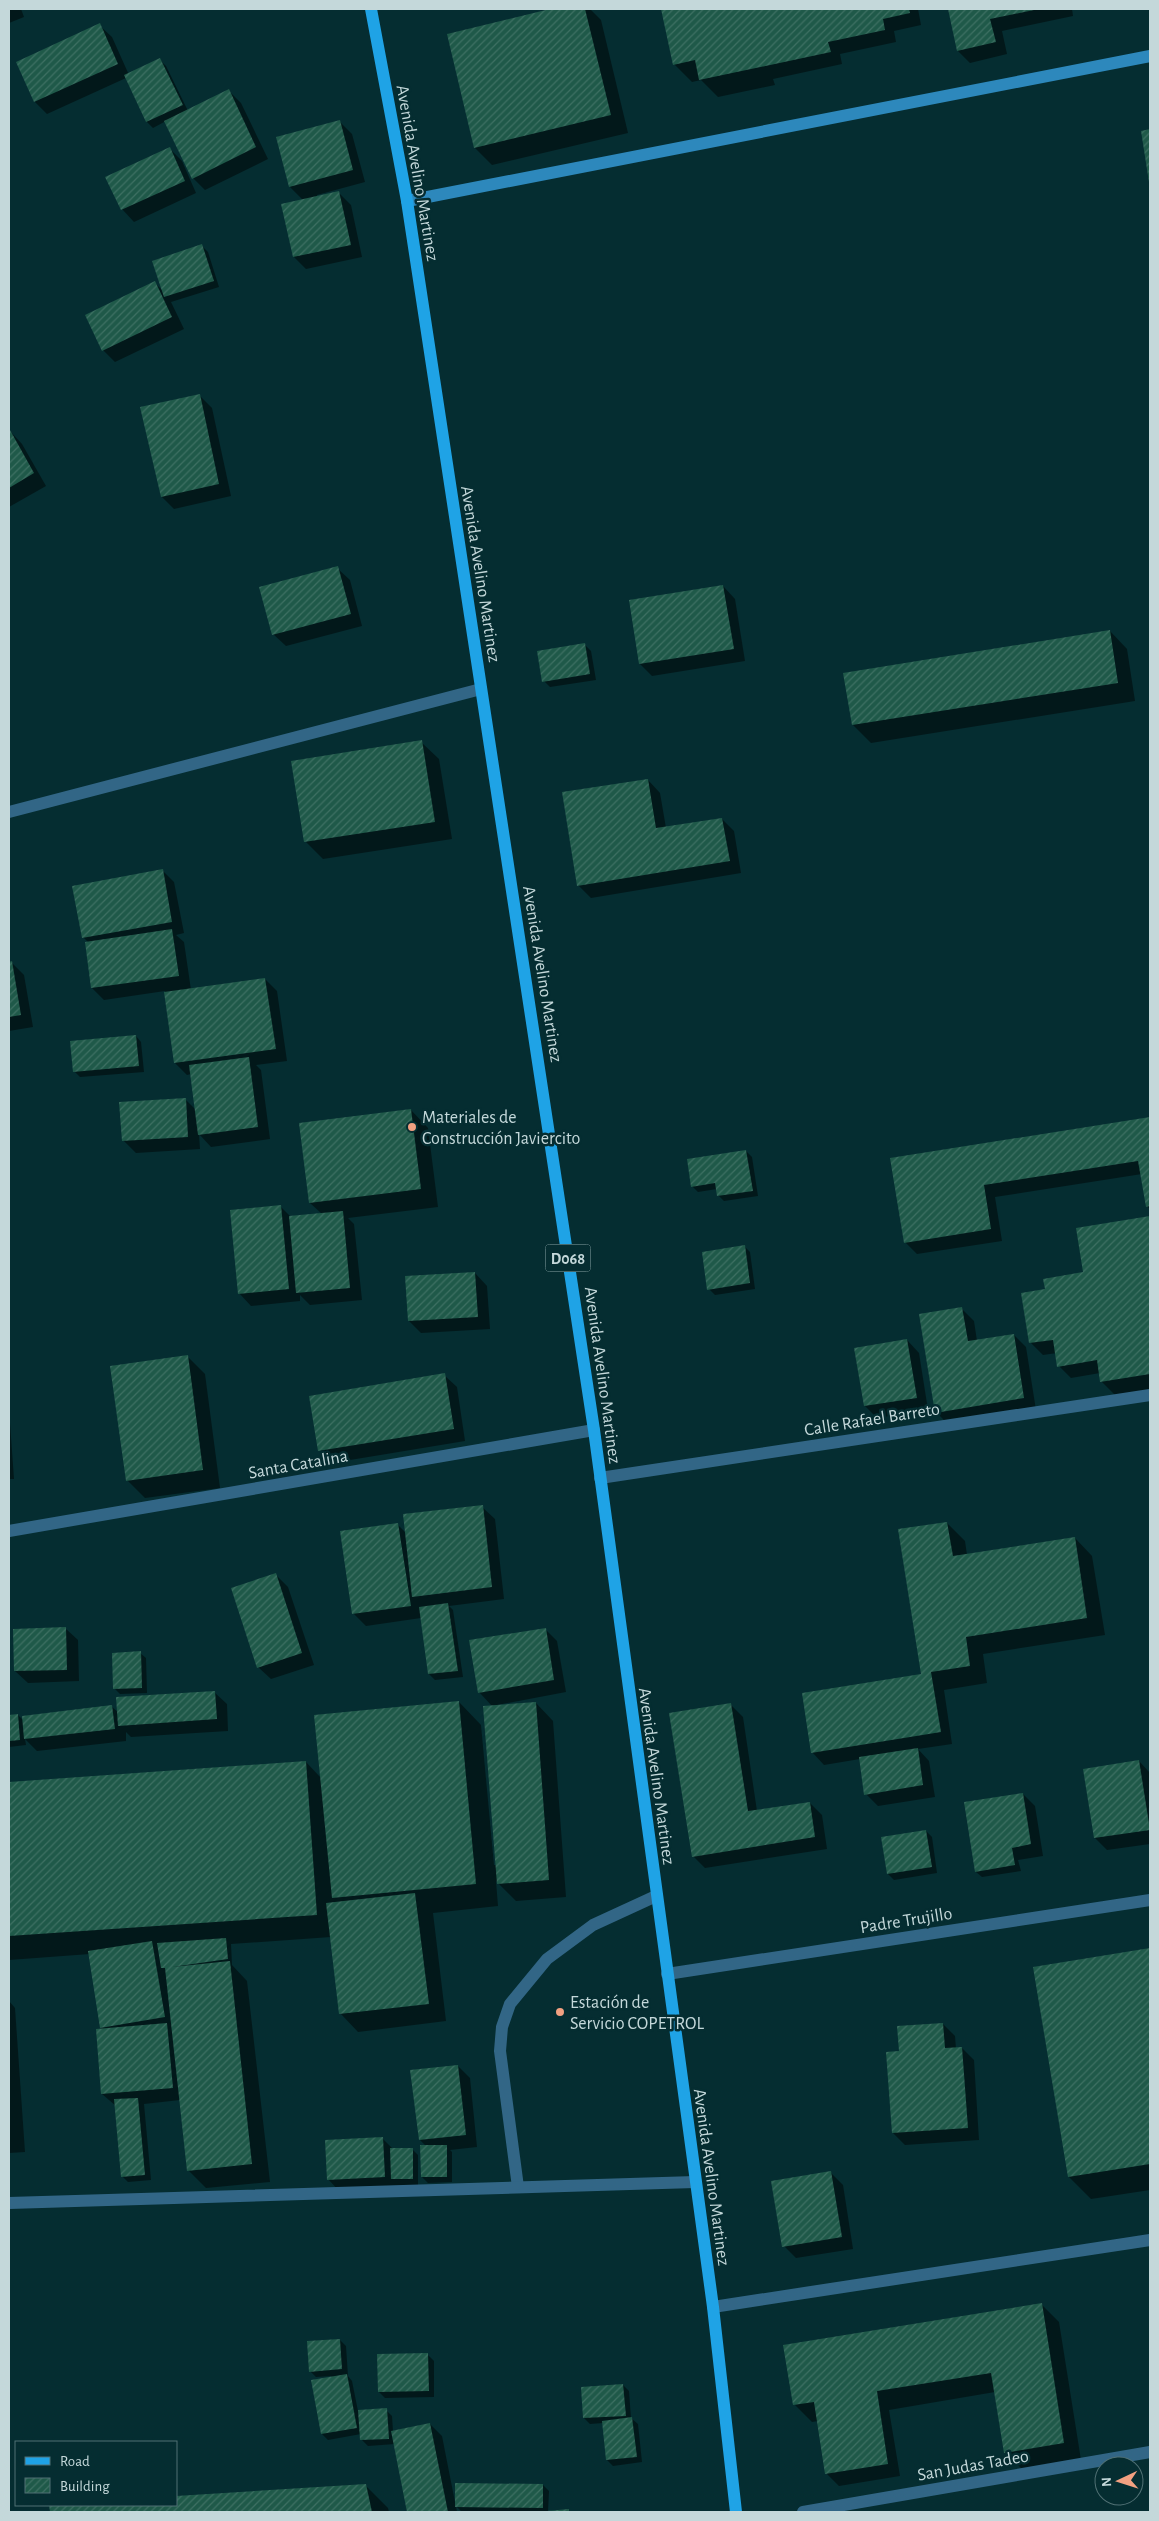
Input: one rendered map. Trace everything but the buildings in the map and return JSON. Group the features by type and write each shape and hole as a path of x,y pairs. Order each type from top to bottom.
{"main road":[{"name":"Avenida Avelino Martinez","path":"371,9 407,201 594,1430 666,1974 713,2308 736,2512"}],"street":[{"path":"407,201 1150,56"},
{"path":"9,812 481,689"},
{"name":"Calle Rafael Barreto","path":"600,1478 1150,1395"},
{"name":"Santa Catalina","path":"9,1531 594,1430"},
{"path":"518,2187 500,2051 502,2027 510,2004 547,1959 593,1925 656,1896"},
{"name":"Padre Trujillo","path":"666,1974 1150,1900"},
{"path":"9,2203 695,2182"},
{"path":"713,2308 1150,2240"},
{"name":"San Judas Tadeo","path":"803,2512 1150,2452"}],"place":[{"name":"Materiales de Construcción Javiercito","path":"412,1127"},
{"name":"Estación de Servicio COPETROL","path":"560,2012"}]}
